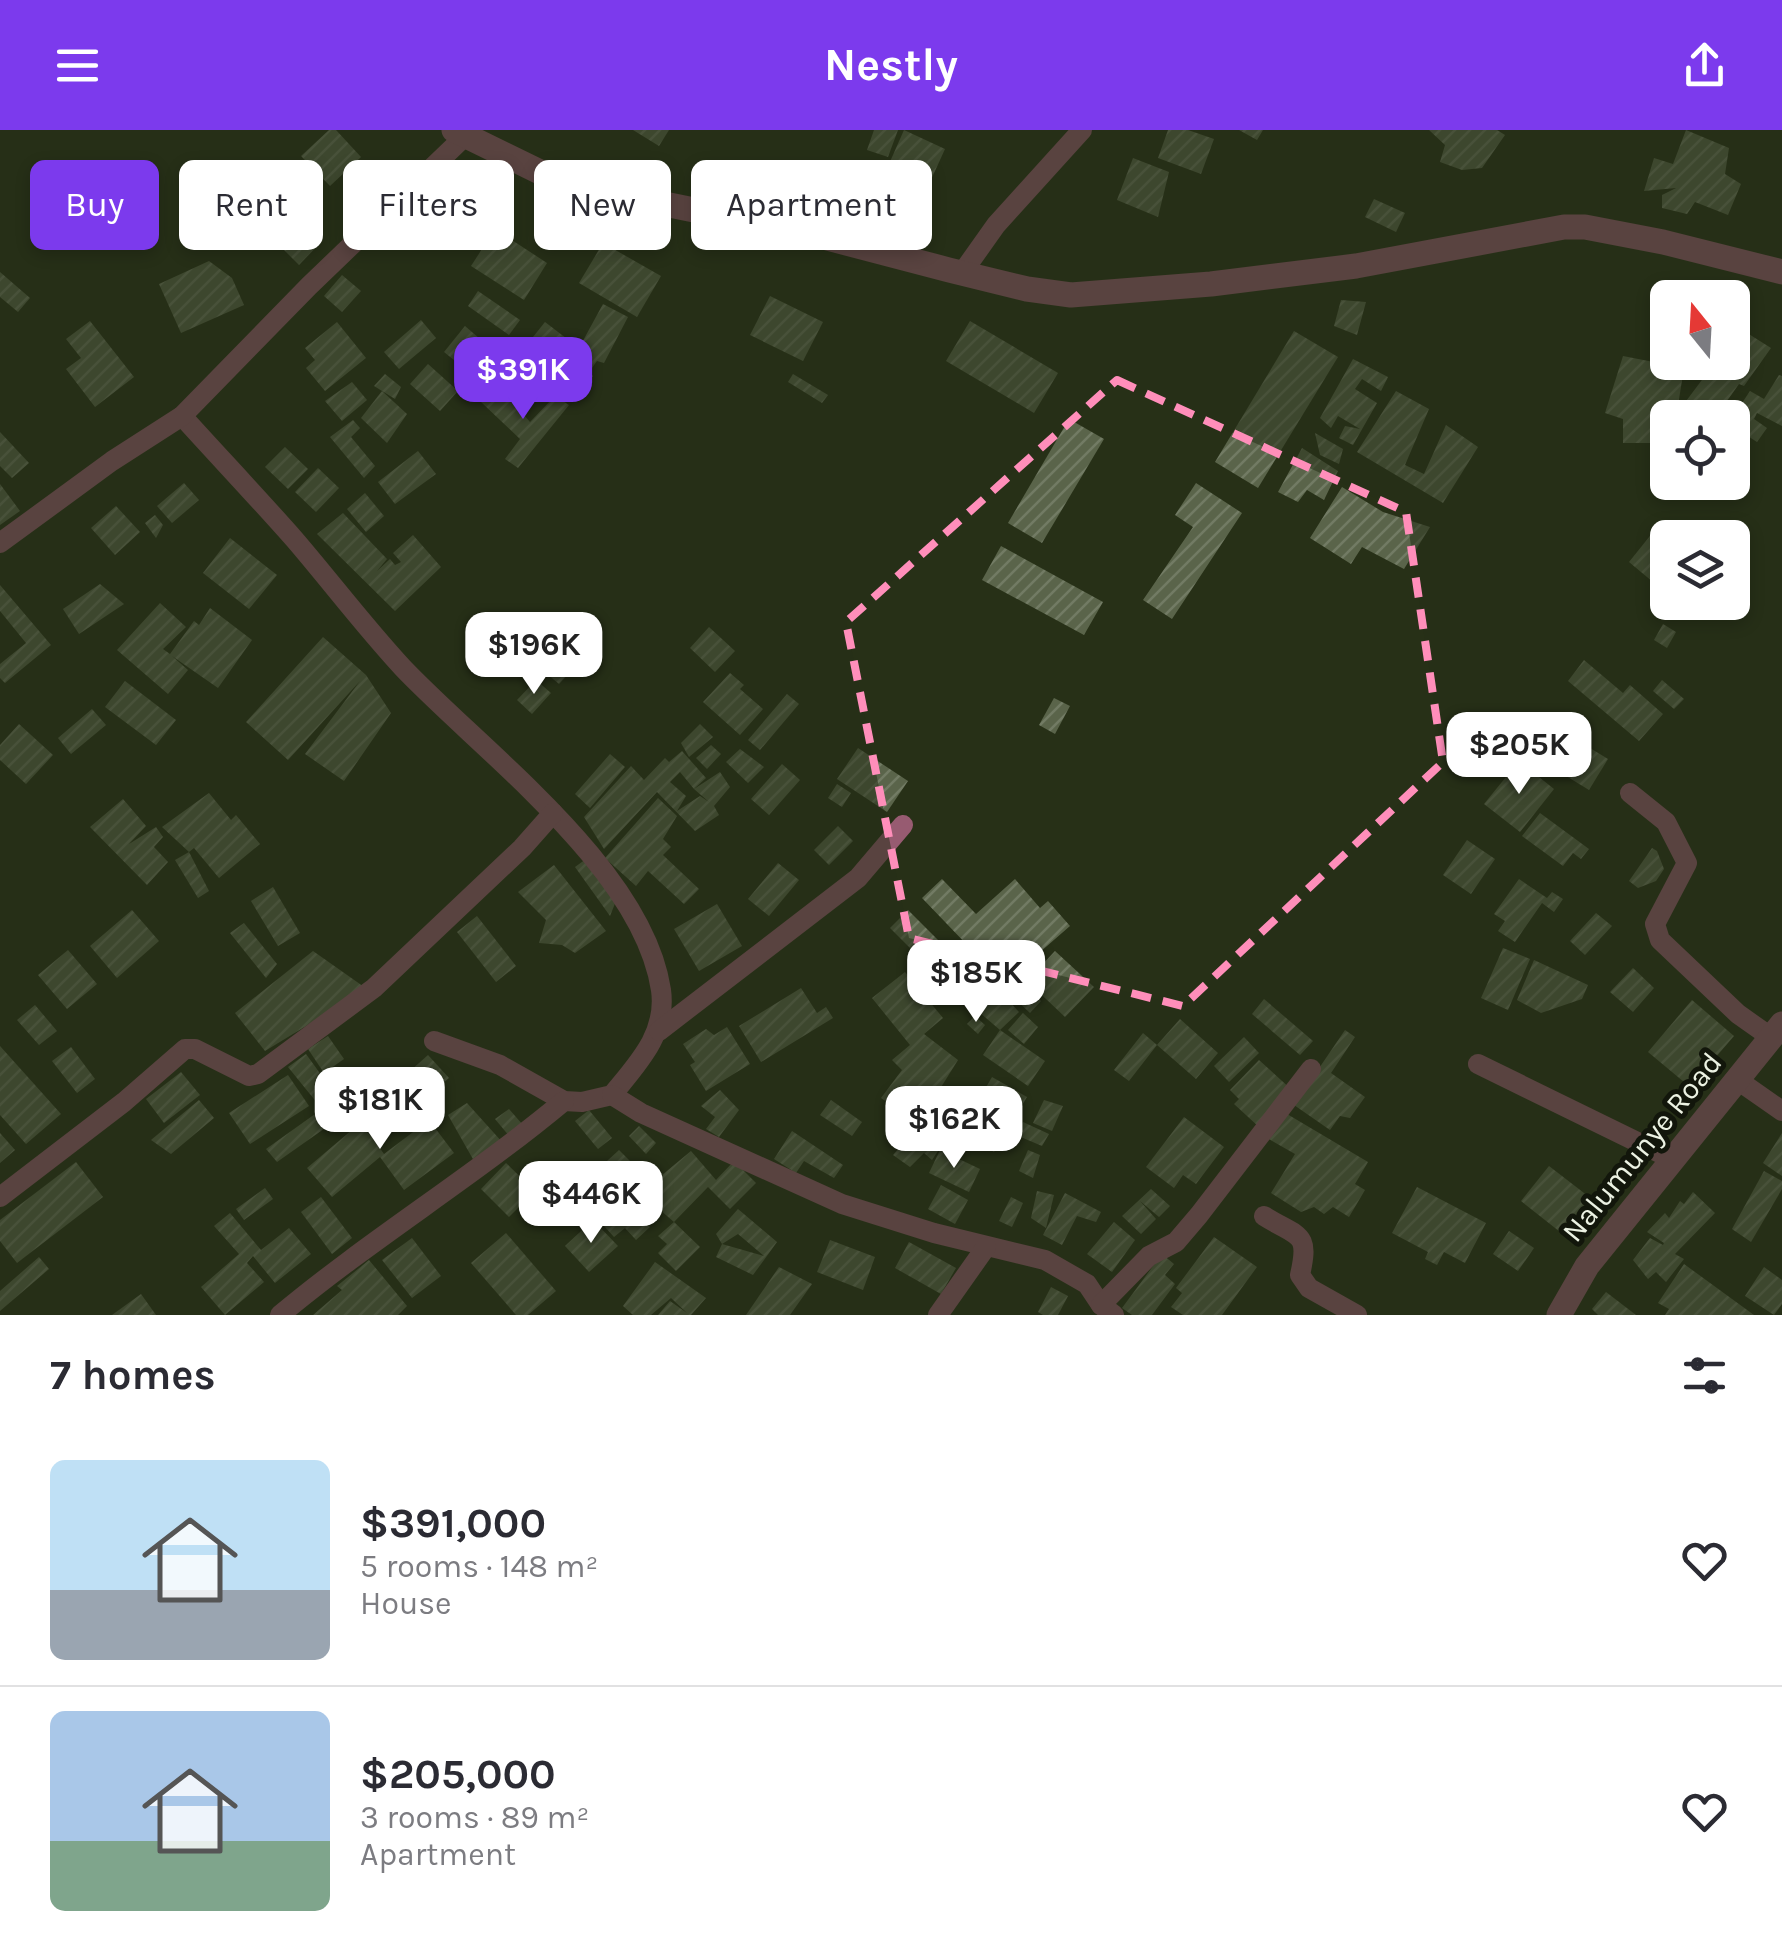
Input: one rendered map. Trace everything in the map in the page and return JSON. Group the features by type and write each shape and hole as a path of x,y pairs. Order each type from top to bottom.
{"street":[{"path":"962,273 996,225 1082,130"},
{"path":"0,543 112,461 182,416 459,134 542,174 586,188 812,234 1026,289 1071,295 1356,266 1564,227 1585,227 1663,242 1782,272"},
{"path":"182,416 403,667 592,856 625,904 654,960 662,1010 659,1032"},
{"path":"1630,792 1666,822 1687,863 1655,924 1660,940 1738,1014 1777,1031"},
{"path":"0,1197 124,1102 185,1049 195,1049 249,1076 258,1074 374,988 522,848 553,813"},
{"path":"434,1042 500,1065 564,1101 582,1102 612,1095 659,1032 858,878 904,825"},
{"name":"Nalumunye Road","path":"1559,1315 1587,1266 1777,1031"},
{"path":"1478,1064 1672,1159"},
{"path":"612,1095 641,1113 842,1204 1044,1260 1087,1284 1107,1310 1148,1256 1176,1242 1200,1215 1311,1069"},
{"path":"1739,1081 1782,1111"},
{"path":"280,1315 333,1271 514,1144 564,1101"},
{"path":"1264,1216 1303,1240 1306,1249 1300,1274 1309,1288 1357,1315"},
{"path":"938,1315 986,1247"}],"highlighted area":[{"path":"1117,380 1406,512 1443,762 1183,1006 909,938 846,622"}],"building":[{"path":"329,130 336,130 361,157 343,160 343,174 330,186 323,179 323,160 305,160 301,156"},
{"path":"633,130 669,130 659,146"},
{"path":"874,130 898,130 888,157 867,150"},
{"path":"904,130 945,149 932,178 932,160 891,160"},
{"path":"1168,130 1188,130 1214,139 1201,174 1158,158"},
{"path":"1239,130 1263,130 1257,140"},
{"path":"1429,130 1497,130 1505,135 1482,168 1462,170 1440,162 1445,145"},
{"path":"1686,130 1729,148 1725,174 1741,184 1728,215 1695,202 1687,214 1662,208 1662,195 1676,188 1644,191 1654,158 1673,164"},
{"path":"1133,158 1169,172 1158,217 1117,200"},
{"path":"1374,199 1405,213 1396,232 1365,217"},
{"path":"514,241 547,263 524,300 471,266 481,250 514,250"},
{"path":"284,250 313,250 299,265"},
{"path":"599,250 615,250 661,276 637,317 579,283"},
{"path":"209,261 232,278 244,305 181,333 159,284"},
{"path":"0,272 30,298 18,312 0,297"},
{"path":"342,275 361,291 342,312 324,296"},
{"path":"478,291 520,320 509,335 468,306"},
{"path":"770,296 823,322 803,361 750,335"},
{"path":"1341,300 1366,302 1357,335 1334,326"},
{"path":"603,304 628,317 604,363 597,361 589,372 593,376 583,387 572,378 582,366 576,361 583,350 579,348"},
{"path":"421,320 436,338 399,369 384,352"},
{"path":"90,321 134,377 95,407 66,369 81,358 66,339"},
{"path":"970,321 1058,373 1034,413 946,361"},
{"path":"337,322 366,358 325,391 306,368 315,360 305,348"},
{"path":"545,322 579,348 567,363 533,337"},
{"path":"465,326 495,352 475,377 444,352"},
{"path":"1294,331 1338,357 1258,488 1215,462"},
{"path":"1750,335 1771,348 1750,378"},
{"path":"1623,356 1650,361 1650,380 1682,380 1679,400 1650,400 1650,443 1623,443 1623,419 1605,413"},
{"path":"1353,359 1388,377 1381,391 1362,379 1355,389 1377,403 1353,445 1339,438 1345,426 1360,429 1338,416 1331,428 1320,418"},
{"path":"428,364 458,391 440,411 410,384"},
{"path":"385,374 401,387 395,399 374,386"},
{"path":"793,374 828,395 822,403 788,382"},
{"path":"1782,376 1782,426 1757,413 1754,419 1767,428 1757,442 1750,438 1750,400 1744,400 1750,391 1764,399"},
{"path":"1702,380 1748,380 1744,386 1739,384 1728,400 1687,400"},
{"path":"352,382 367,400 342,421 325,401"},
{"path":"498,385 530,422 555,396 569,405 518,468 505,459 520,439 481,402"},
{"path":"382,391 407,414 387,443 361,418"},
{"path":"1396,391 1429,409 1405,465 1424,474 1446,425 1478,447 1443,503 1357,452"},
{"path":"1069,419 1104,439 1042,543 1008,523"},
{"path":"353,420 360,428 351,437 375,466 364,478 330,437"},
{"path":"0,432 29,463 12,478 0,466"},
{"path":"1315,433 1343,449 1339,464 1320,455"},
{"path":"285,447 308,469 288,489 265,467"},
{"path":"1302,448 1338,471 1324,500 1307,490 1298,502 1278,492"},
{"path":"418,451 436,474 395,504 378,482"},
{"path":"318,468 339,488 316,512 295,492"},
{"path":"184,483 199,500 172,523 157,506"},
{"path":"1196,483 1242,513 1172,619 1143,600 1193,527 1175,515"},
{"path":"0,484 20,511 0,525"},
{"path":"1342,487 1383,512 1430,527 1404,569 1362,547 1351,564 1310,538"},
{"path":"365,493 384,516 366,532 347,509"},
{"path":"116,506 140,532 115,555 91,528"},
{"path":"343,513 387,559 377,571 390,559 395,565 401,562 393,553 413,535 441,567 395,611 317,534"},
{"path":"155,515 163,525 156,538 145,523"},
{"path":"1650,536 1650,580 1629,562"},
{"path":"230,538 277,575 249,609 203,573"},
{"path":"1001,546 1103,602 1084,635 982,580"},
{"path":"100,584 124,604 79,634 63,609"},
{"path":"0,585 51,645 5,683 0,678 0,664 26,643 0,611"},
{"path":"160,603 186,627 163,649 170,654 194,621 199,625 210,608 252,640 218,688 172,656 188,670 168,694 117,650"},
{"path":"1663,624 1676,632 1667,648 1654,640"},
{"path":"709,627 735,651 715,672 690,648"},
{"path":"323,637 366,675 391,713 344,781 305,754 360,681 288,760 246,722"},
{"path":"559,659 572,670 559,684 546,673"},
{"path":"1584,660 1623,693 1630,685 1663,714 1639,741 1568,681"},
{"path":"730,673 744,685 740,689 763,709 740,735 703,702"},
{"path":"536,680 551,693 532,714 517,700"},
{"path":"1662,680 1684,699 1674,709 1653,691"},
{"path":"125,681 176,720 156,745 105,707"},
{"path":"787,694 799,704 760,750 748,740"},
{"path":"1054,698 1070,706 1055,734 1039,725"},
{"path":"92,709 106,725 71,754 58,738"},
{"path":"19,724 53,755 26,784 0,760 0,745"},
{"path":"700,724 713,737 689,757 681,743"},
{"path":"1577,740 1608,759 1589,790 1558,771"},
{"path":"711,745 721,754 707,769 696,758"},
{"path":"858,748 908,781 887,812 837,779"},
{"path":"740,749 764,767 748,783 726,762"},
{"path":"682,751 706,778 694,789 720,772 730,787 714,806 719,815 695,831 657,792 604,849 584,817 631,766 644,780 665,758 669,762","holes":["680,772 709,802 700,796 677,811 686,796 670,782"]},
{"path":"610,754 625,767 590,808 575,794"},
{"path":"1519,761 1554,789 1520,832 1484,804"},
{"path":"782,764 800,780 769,815 751,799"},
{"path":"837,784 851,793 842,807 828,798"},
{"path":"209,793 231,820 236,815 260,844 219,878 194,848 189,852 162,827"},
{"path":"658,798 677,816 663,839 671,847 663,855 699,889 684,904 648,871 636,886 605,858"},
{"path":"123,799 146,826 129,844 156,827 163,837 154,847 168,862 147,885 90,827"},
{"path":"1540,813 1589,849 1581,859 1573,853 1563,866 1522,836"},
{"path":"838,826 853,841 829,865 814,850"},
{"path":"1467,840 1495,859 1471,894 1443,875"},
{"path":"1652,848 1664,869 1656,881 1638,888 1629,881"},
{"path":"189,852 209,891 198,898 175,860"},
{"path":"586,859 616,901 610,916 575,867"},
{"path":"778,863 799,880 769,916 748,899"},
{"path":"554,865 606,931 575,953 562,945 539,943 546,920 518,892"},
{"path":"942,879 976,914 1015,879 1040,908 1048,901 1070,926 1024,966 1014,953 994,973 922,898"},
{"path":"1519,879 1547,898 1552,892 1563,899 1554,912 1542,903 1515,942 1498,931 1505,921 1494,914"},
{"path":"273,887 300,933 278,946 251,901"},
{"path":"717,904 742,946 699,971 674,929"},
{"path":"132,910 159,941 117,978 90,946"},
{"path":"908,910 984,986 966,1004 890,928"},
{"path":"1596,913 1612,926 1585,955 1570,941"},
{"path":"477,916 516,966 496,982 457,932"},
{"path":"244,923 277,964 266,978 230,933"},
{"path":"1503,948 1530,959 1508,1010 1481,998"},
{"path":"68,950 97,984 67,1009 38,975"},
{"path":"313,951 367,989 265,1051 235,1013"},
{"path":"1055,951 1094,987 1065,1017 1027,981"},
{"path":"1534,960 1588,985 1582,999 1541,1013 1517,1000"},
{"path":"1633,968 1654,988 1633,1012 1610,992"},
{"path":"905,972 943,1018 924,1034 958,1060 918,1124 881,1098 902,1070 892,1060 910,1045 872,998"},
{"path":"1021,982 1041,1001 1030,1013 1010,994"},
{"path":"801,988 817,1013 826,1007 833,1018 761,1062 739,1026"},
{"path":"1001,992 1019,1012 1000,1030 979,1012"},
{"path":"1264,999 1313,1041 1300,1055 1252,1014"},
{"path":"1692,1000 1734,1036 1690,1087 1648,1052"},
{"path":"35,1005 57,1031 39,1045 17,1020"},
{"path":"1023,1013 1038,1027 1024,1044 1008,1030"},
{"path":"975,1016 985,1025 978,1034 967,1024"},
{"path":"1180,1019 1218,1053 1196,1079 1157,1045"},
{"path":"727,1027 750,1064 706,1091 683,1044 706,1029 714,1035"},
{"path":"1000,1030 1045,1061 1028,1086 983,1055"},
{"path":"1345,1030 1355,1037 1331,1073 1365,1097 1350,1118 1340,1116 1330,1130 1294,1105"},
{"path":"1143,1033 1157,1045 1129,1081 1114,1070"},
{"path":"328,1036 344,1059 324,1073 308,1049"},
{"path":"1244,1037 1259,1053 1229,1082 1214,1066"},
{"path":"0,1046 61,1114 26,1144 0,1115"},
{"path":"71,1047 95,1079 77,1093 52,1061"},
{"path":"306,1054 348,1112 277,1162 266,1149 322,1109 288,1067"},
{"path":"428,1055 449,1078 429,1096 408,1073"},
{"path":"1259,1060 1293,1091 1259,1127 1234,1104 1239,1099 1230,1090"},
{"path":"181,1072 200,1095 164,1123 146,1099"},
{"path":"288,1075 309,1106 250,1144 229,1113"},
{"path":"992,1077 1027,1097 994,1152 960,1132"},
{"path":"720,1090 739,1110 719,1137 706,1129 715,1117 701,1106"},
{"path":"384,1099 401,1121 375,1141 384,1154 429,1120 454,1153 404,1190 380,1157 332,1197 307,1168 359,1124 371,1136 358,1119"},
{"path":"199,1100 214,1118 171,1154 151,1140"},
{"path":"831,1100 862,1122 852,1136 820,1115"},
{"path":"1044,1100 1063,1106 1052,1131 1033,1123"},
{"path":"467,1103 503,1143 474,1161 448,1115"},
{"path":"509,1109 523,1125 510,1137 495,1119"},
{"path":"589,1110 612,1138 598,1149 575,1121"},
{"path":"1282,1111 1368,1162 1355,1184 1365,1190 1349,1217 1333,1207 1324,1214 1314,1207 1301,1212 1271,1193 1295,1154 1267,1138"},
{"path":"1184,1117 1224,1147 1196,1184 1183,1175 1174,1188 1146,1167"},
{"path":"1023,1122 1049,1134 1042,1146 1016,1135"},
{"path":"639,1126 656,1143 646,1154 629,1136"},
{"path":"914,1130 940,1148 932,1160 924,1153 910,1167 893,1155"},
{"path":"792,1131 843,1165 834,1178 804,1161 796,1173 774,1159"},
{"path":"0,1133 15,1150 0,1163"},
{"path":"1782,1133 1782,1176 1763,1163"},
{"path":"619,1150 632,1163 597,1195 584,1182"},
{"path":"940,1150 980,1169 969,1192 929,1173"},
{"path":"1028,1150 1040,1155 1033,1178 1019,1171"},
{"path":"691,1151 716,1180 734,1161 756,1183 730,1209 708,1187 674,1222 652,1203 660,1195 647,1179 658,1170 662,1175"},
{"path":"76,1162 103,1197 17,1263 0,1241 0,1220"},
{"path":"506,1163 535,1191 509,1217 481,1189"},
{"path":"1549,1166 1597,1203 1569,1239 1521,1201"},
{"path":"1764,1171 1782,1181 1782,1189 1751,1242 1732,1229"},
{"path":"553,1173 567,1188 551,1202 538,1186"},
{"path":"941,1185 968,1200 955,1224 928,1209"},
{"path":"1417,1187 1486,1223 1465,1263 1444,1252 1437,1265 1425,1259 1428,1252 1392,1233"},
{"path":"265,1188 273,1199 244,1220 236,1209"},
{"path":"1151,1189 1170,1206 1159,1217 1140,1201 1156,1219 1141,1234 1122,1216"},
{"path":"1037,1191 1054,1195 1046,1228 1031,1218"},
{"path":"1693,1192 1715,1213 1675,1254 1684,1259 1666,1282 1656,1272 1648,1279 1633,1260 1650,1238 1664,1243 1647,1232 1665,1213 1669,1218 1680,1201 1684,1204"},
{"path":"620,1193 650,1227 636,1240 625,1228 614,1237 594,1215"},
{"path":"1065,1193 1101,1212 1096,1222 1077,1216 1062,1245 1043,1235"},
{"path":"321,1197 352,1238 332,1254 301,1212"},
{"path":"1011,1197 1023,1203 1012,1227 999,1221"},
{"path":"738,1209 777,1242 753,1275 716,1257 722,1244 716,1234","holes":["738,1234 764,1256 722,1244"]},
{"path":"230,1213 261,1250 289,1228 311,1254 275,1283 253,1256 247,1263 264,1282 225,1315 201,1287 239,1254 214,1226"},
{"path":"593,1220 618,1246 589,1272 565,1246"},
{"path":"674,1222 700,1247 676,1271 658,1253 667,1244 658,1236"},
{"path":"1114,1222 1135,1240 1112,1272 1087,1254"},
{"path":"1509,1231 1534,1248 1518,1271 1493,1254"},
{"path":"506,1233 556,1291 528,1315 516,1315 471,1263"},
{"path":"1214,1237 1257,1267 1222,1315 1183,1315 1171,1307 1182,1293 1176,1288"},
{"path":"412,1238 441,1276 412,1298 382,1260"},
{"path":"830,1240 875,1257 863,1290 817,1272"},
{"path":"909,1242 956,1268 941,1294 895,1268"},
{"path":"1162,1254 1174,1264 1165,1275 1175,1284 1152,1315 1132,1315 1122,1308"},
{"path":"39,1257 49,1269 0,1311 0,1291"},
{"path":"369,1260 407,1306 398,1315 313,1315 342,1290 337,1286"},
{"path":"655,1262 706,1298 691,1315 658,1315 670,1301 687,1313 671,1298 651,1315 633,1315 623,1306"},
{"path":"1684,1264 1754,1315 1665,1315 1669,1309 1658,1303"},
{"path":"779,1267 812,1284 790,1315 746,1315"},
{"path":"1764,1267 1782,1280 1782,1304 1774,1315 1745,1296"},
{"path":"1051,1287 1068,1296 1058,1315 1043,1315 1038,1312"},
{"path":"1606,1292 1636,1315 1598,1315 1592,1309"},
{"path":"141,1294 156,1315 112,1315"}]}
